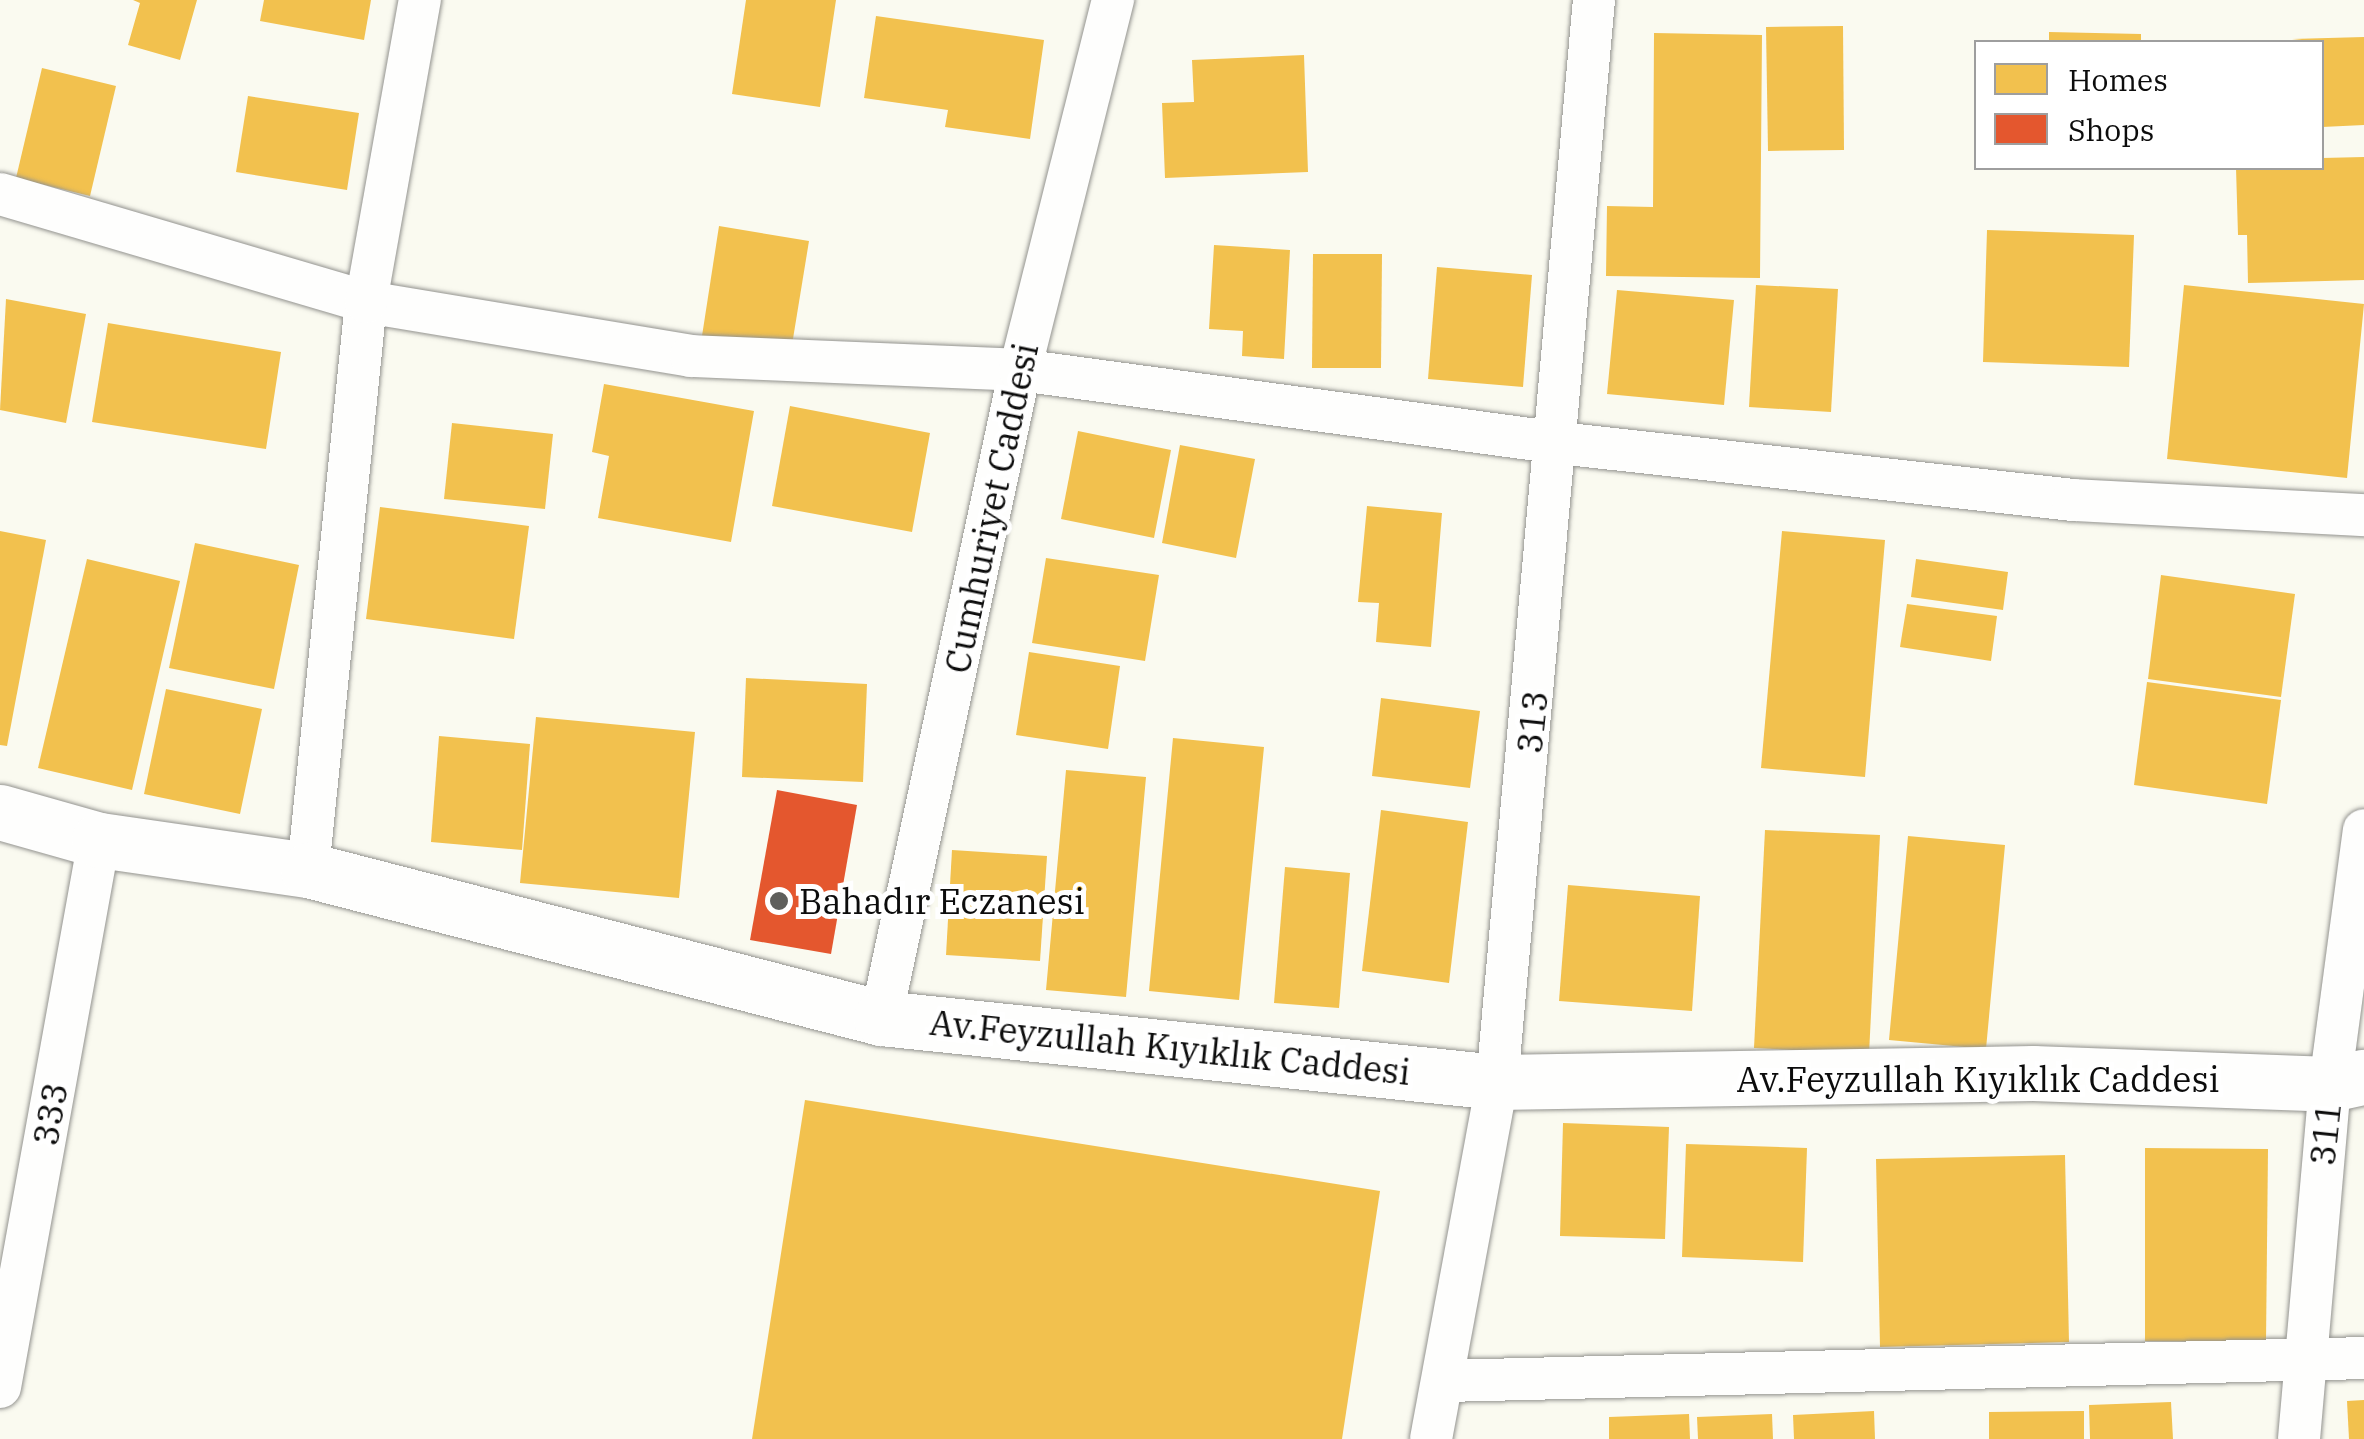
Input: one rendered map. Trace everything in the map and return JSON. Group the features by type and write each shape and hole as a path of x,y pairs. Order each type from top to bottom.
{"street":[{"path":"308,870 366,302 420,0"},
{"name":"Cumhuriyet Caddesi","path":"881,1018 1020,370 1113,0"},
{"name":"313","path":"1431,1439 1445,1381 1497,1082 1559,443 1594,0"},
{"path":"0,194 366,302 692,356 1020,370 1559,443 2073,500 2364,515"},
{"name":"Av.Feyzullah Kıyıklık Caddesi","path":"0,812 99,840 308,870 881,1018 1497,1082 2033,1073 2347,1080"},
{"name":"311","path":"2298,1439 2302,1363 2347,1080 2364,830"},
{"name":"333","path":"0,1388 99,840"},
{"path":"1445,1381 2302,1363 2364,1358"}],"building: Homes":[{"path":"133,0 197,0 180,60 128,45 140,3"},
{"path":"264,0 371,0 364,40 260,21"},
{"path":"746,0 836,0 820,107 732,94"},
{"path":"876,16 1044,40 1030,139 945,127 948,110 864,98"},
{"path":"1843,26 1844,150 1768,151 1766,27"},
{"path":"2049,32 2141,34 2141,40 2049,40"},
{"path":"1654,33 1762,35 1760,278 1606,276 1607,206 1653,207"},
{"path":"2364,37 2364,125 2324,127 2324,40 2292,39"},
{"path":"1304,55 1308,172 1165,178 1162,103 1194,102 1192,60"},
{"path":"42,68 116,86 90,196 16,178"},
{"path":"248,96 359,113 347,190 236,172"},
{"path":"2364,157 2364,280 2248,283 2247,235 2238,235 2236,170 2324,170 2324,158"},
{"path":"719,226 809,241 791,351 702,336"},
{"path":"1987,230 2134,235 2129,367 1983,362"},
{"path":"1214,245 1290,250 1284,359 1242,356 1243,331 1209,329"},
{"path":"1313,254 1382,254 1381,368 1312,368"},
{"path":"1437,267 1532,275 1523,387 1428,379"},
{"path":"1756,285 1838,289 1831,412 1749,407"},
{"path":"2184,285 2364,304 2347,478 2167,459"},
{"path":"1617,290 1734,300 1724,405 1607,394"},
{"path":"6,299 86,314 66,423 0,410"},
{"path":"108,323 281,352 266,449 92,422"},
{"path":"604,384 754,411 731,542 598,518 609,456 592,452"},
{"path":"790,406 930,433 912,532 772,506"},
{"path":"452,423 553,434 545,509 444,499"},
{"path":"1078,431 1171,450 1154,538 1061,519"},
{"path":"1180,445 1255,459 1236,558 1162,543"},
{"path":"1367,506 1442,513 1431,647 1376,642 1379,603 1358,602"},
{"path":"380,507 529,526 514,639 366,619"},
{"path":"0,531 46,540 7,746 0,745"},
{"path":"1782,531 1885,540 1865,777 1761,768"},
{"path":"195,543 299,565 274,689 169,668"},
{"path":"1046,558 1159,575 1145,661 1032,643"},
{"path":"87,559 180,581 132,790 38,768"},
{"path":"1916,559 2008,572 2003,610 1911,597"},
{"path":"2161,575 2295,594 2281,697 2148,679"},
{"path":"1907,604 1997,616 1991,661 1900,647"},
{"path":"1029,652 1120,666 1108,749 1016,735"},
{"path":"746,678 867,684 863,782 742,777"},
{"path":"2147,682 2281,700 2267,804 2134,785"},
{"path":"166,689 262,709 240,814 144,794"},
{"path":"1381,698 1480,711 1470,788 1372,776"},
{"path":"536,717 695,732 679,898 520,883"},
{"path":"439,736 530,744 522,850 431,842"},
{"path":"1173,738 1264,747 1239,1000 1149,991"},
{"path":"1066,770 1146,777 1126,997 1046,990"},
{"path":"1381,810 1468,822 1449,983 1362,971"},
{"path":"1765,830 1880,835 1869,1054 1754,1048"},
{"path":"1908,836 2005,845 1986,1049 1889,1040"},
{"path":"952,850 1047,856 1040,961 946,955"},
{"path":"1285,867 1350,873 1339,1008 1274,1003"},
{"path":"1568,885 1700,896 1692,1011 1559,1001"},
{"path":"805,1100 1380,1191 1342,1439 752,1439"},
{"path":"1563,1123 1669,1127 1665,1239 1560,1236"},
{"path":"1686,1144 1807,1148 1803,1262 1682,1257"},
{"path":"2145,1148 2268,1149 2266,1342 2145,1341"},
{"path":"2065,1155 2069,1342 1880,1347 1876,1159"},
{"path":"2364,1400 2364,1439 2349,1439 2347,1401"},
{"path":"2171,1402 2173,1439 2090,1439 2089,1405"},
{"path":"1874,1411 1875,1439 1794,1439 1793,1415"},
{"path":"2084,1411 2084,1439 1989,1439 1989,1412"},
{"path":"1689,1414 1690,1439 1609,1439 1609,1417"},
{"path":"1772,1414 1773,1439 1698,1439 1697,1417"}],"building: Shops":[{"path":"777,790 857,805 831,954 750,940"}],"place":[{"name":"Bahadır Eczanesi","path":"779,901"}]}
